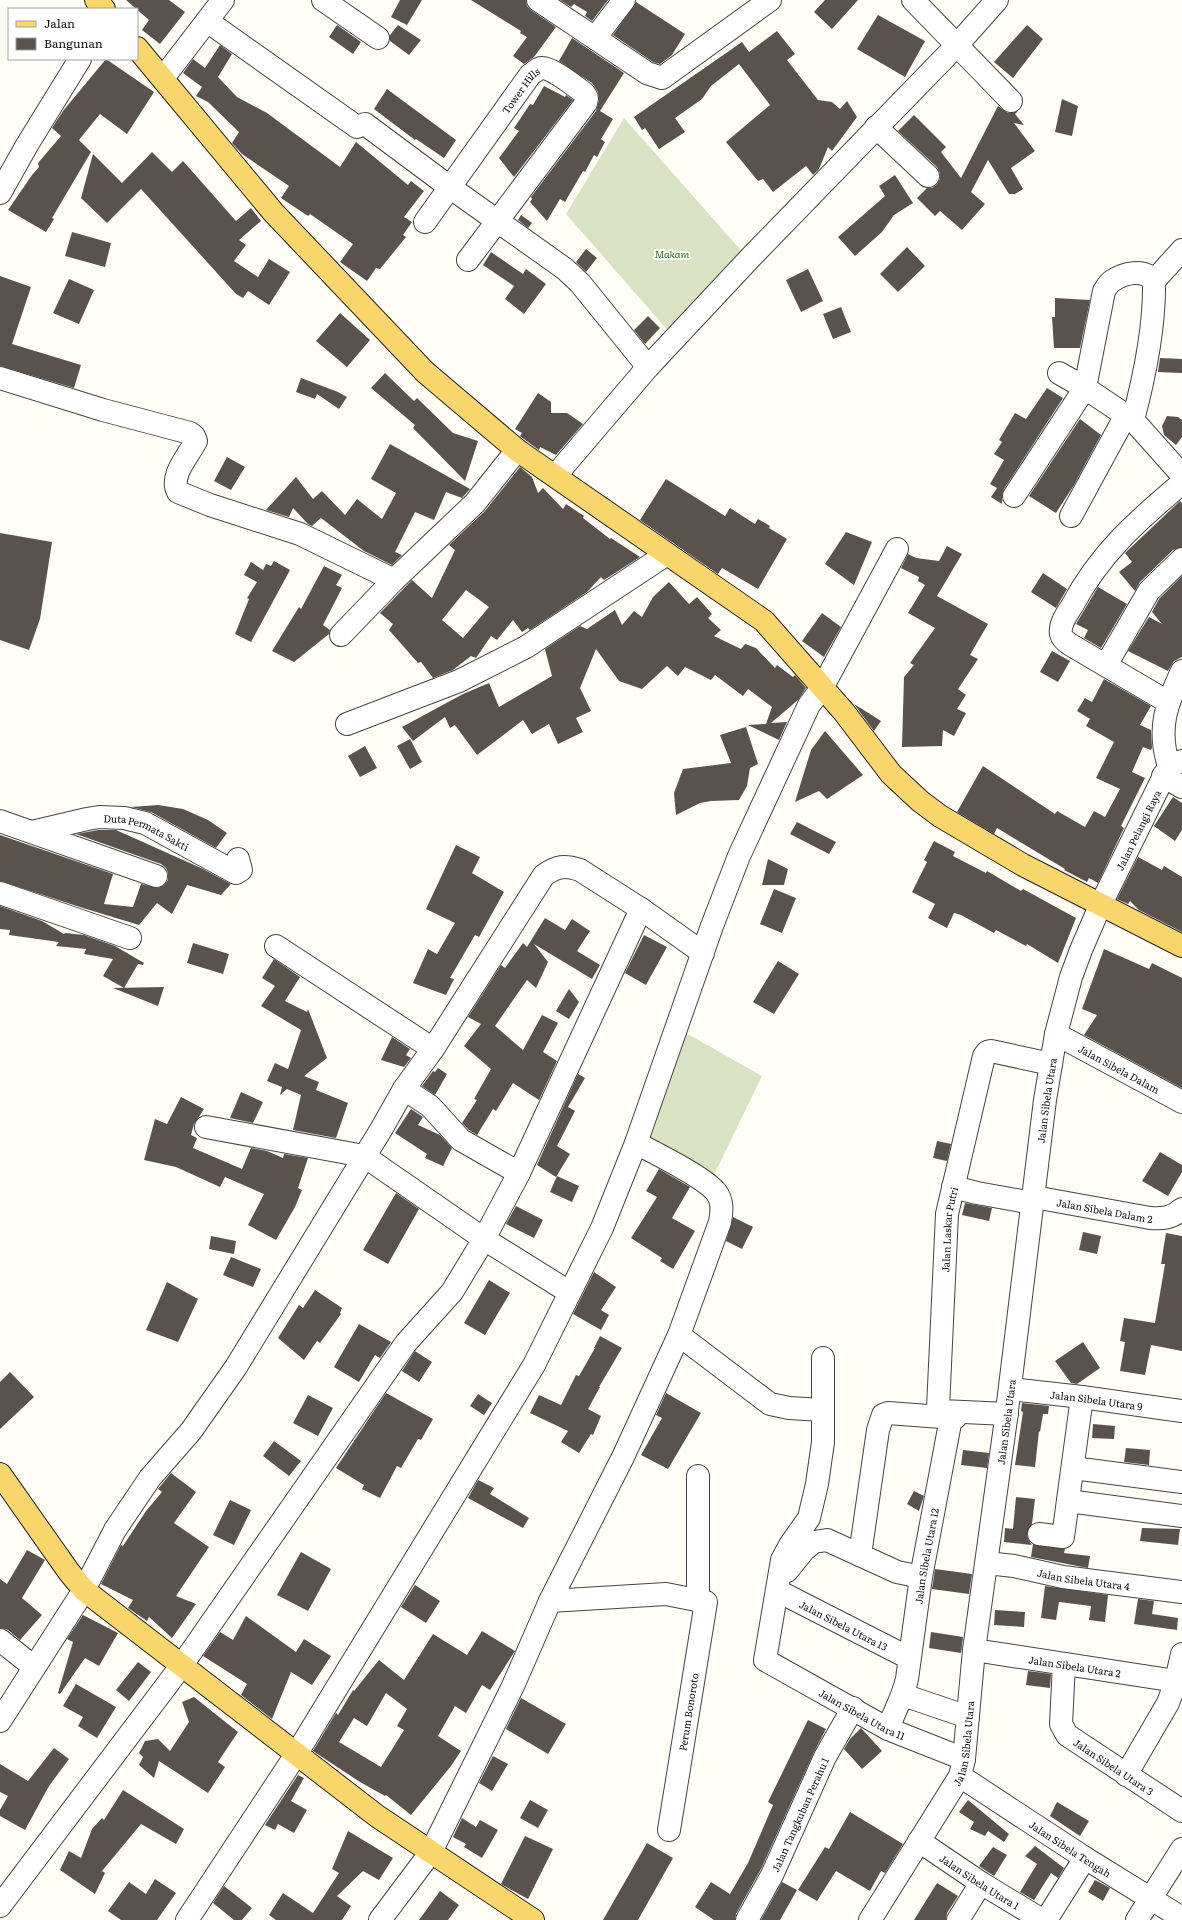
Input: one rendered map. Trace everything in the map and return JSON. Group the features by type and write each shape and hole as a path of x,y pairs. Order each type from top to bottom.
{"main road":[{"path":"96,0 103,8"},
{"path":"138,49 273,212 425,372 517,450 764,622 851,722 891,774 908,790 940,816 1024,865 1100,906 1182,946"},
{"path":"0,1474 69,1572 84,1590 377,1816 533,1920"}],"street":[{"path":"163,78 223,0"},
{"path":"323,0 378,38"},
{"path":"538,0 652,76 662,78 770,0"},
{"path":"595,38 624,0"},
{"path":"913,0 958,44 1011,101"},
{"path":"555,476 648,367 752,256 958,44 997,0"},
{"path":"207,21 361,125 548,256 580,283 648,367"},
{"path":"0,193 26,145 79,60"},
{"name":"Tower Hills","path":"425,222 451,188 530,75 536,70 541,68 551,70 584,93 587,98 586,103 468,260"},
{"path":"876,127 928,176"},
{"path":"1071,516 1130,417 1140,396 1154,305 1154,281 1182,250"},
{"path":"1014,496 1086,388 1104,291 1112,281 1137,272 1144,273 1154,281"},
{"path":"1059,373 1086,388 1130,417 1182,475"},
{"path":"0,378 194,436 196,440 177,475 175,487 178,492 210,505 300,534 394,580"},
{"path":"341,635 394,580 476,503 517,450"},
{"path":"1168,702 1064,640 1061,632 1062,624 1086,580 1099,562 1131,527 1182,483"},
{"path":"186,1920 296,1753 530,1372 602,1228 636,1143 739,856 809,705 822,688 897,549"},
{"path":"347,724 459,681 526,647 667,554"},
{"path":"1106,665 1149,591 1182,559"},
{"path":"1182,671 1168,702 1163,725 1163,748 1171,768 1182,787"},
{"name":"Jalan Pelangi Raya","path":"1100,906 1171,768"},
{"name":"Duta Permata Sakti","path":"32,832 93,818 124,818 145,823 236,873 241,870 238,858"},
{"path":"0,821 156,876"},
{"path":"0,1721 84,1590 114,1530 150,1478 190,1431 236,1367 404,1090 434,1049 544,875 556,868 570,867 580,870 641,909 703,953"},
{"path":"0,893 130,938"},
{"name":"Jalan Sibela Utara","path":"870,1920 919,1841 962,1767 974,1650 1010,1389 1051,1064 1056,1034 1071,977 1100,906"},
{"path":"0,1906 182,1665 406,1343 452,1292 484,1239 519,1173 641,909"},
{"path":"276,946 434,1049"},
{"name":"Jalan Sibela Dalam","path":"1056,1034 1182,1102"},
{"name":"Jalan Laskar Putri","path":"1006,1417 942,1411 938,1408 937,1403 947,1214 984,1056 987,1052 991,1051 1051,1064"},
{"path":"404,1090 430,1106 461,1140 519,1173"},
{"path":"206,1127 364,1156 484,1239 569,1292"},
{"path":"380,1920 430,1852 513,1686 550,1601 623,1457 678,1335 720,1222 722,1209 716,1192 704,1182 636,1143"},
{"name":"Jalan Sibela Dalam 2","path":"954,1187 977,1193 1150,1218 1162,1219 1179,1212"},
{"path":"678,1335 782,1407 823,1410"},
{"path":"778,1588 782,1560 812,1509 821,1456 823,1358"},
{"name":"Jalan Sibela Utara 9","path":"1010,1389 1182,1411"},
{"path":"1039,1534 1064,1537 1082,1397"},
{"path":"860,1555 881,1418 888,1413 951,1418 1006,1417"},
{"name":"Jalan Sibela Utara 12","path":"888,1729 896,1706 903,1695 922,1577 951,1418"},
{"path":"1073,1468 1182,1482"},
{"name":"Perum Bonoroto","path":"669,1830 706,1602 698,1600 698,1476"},
{"path":"1068,1501 1182,1516"},
{"path":"778,1588 792,1564 814,1542 827,1540 897,1572 922,1577"},
{"name":"Jalan Sibela Utara 4","path":"987,1563 1014,1566 1063,1577 1182,1592"},
{"name":"Jalan Sibela Utara 13","path":"778,1588 910,1658"},
{"name":"Jalan Sibela Utara 11","path":"778,1588 765,1660 888,1729 962,1767"},
{"path":"550,1601 666,1594 698,1600"},
{"path":"0,1640 34,1667"},
{"name":"Jalan Sibela Utara 2","path":"974,1650 1176,1681"},
{"path":"1126,1775 1168,1703 1176,1681 1182,1654"},
{"name":"Jalan Sibela Utara 3","path":"1064,1664 1061,1718 1063,1730 1071,1739 1182,1811"},
{"path":"903,1695 968,1717"},
{"name":"Jalan Tangkuban Perahu 1","path":"746,1920 772,1875 825,1758 853,1708"},
{"name":"Jalan Sibela Tengah","path":"962,1767 1085,1858 1182,1918"},
{"name":"Jalan Sibela Utara 1","path":"919,1841 981,1883 1042,1920"},
{"path":"1137,1920 1182,1849"},
{"path":"1046,1920 1085,1858"},
{"path":"958,1920 981,1883"}],"green space":[{"name":"Makam","path":"624,118 746,256 671,334 566,214"},
{"path":"684,1032 762,1076 711,1181 640,1142"}],"building":[{"path":"126,0 169,0 185,12 160,44 142,30 149,20 138,10 138,8 135,8"},
{"path":"400,0 422,0 407,25 391,17"},
{"path":"471,0 526,0 527,6 531,10 556,27 534,57 524,64 513,56 527,37 520,33 521,31"},
{"path":"560,0 608,0 592,21 585,16 587,12 574,4 571,7"},
{"path":"825,0 858,0 832,29 814,12"},
{"path":"636,2 685,34 672,55 660,64 653,62 613,35"},
{"path":"878,15 925,41 905,77 857,49"},
{"path":"337,25 361,42 353,54 329,37"},
{"path":"398,25 421,40 409,55 390,41 390,35"},
{"path":"1027,25 1043,39 1013,78 994,62"},
{"path":"777,31 795,54 787,60 818,100 832,102 840,109 847,101 857,117 832,151 828,147 819,169 813,175 806,166 773,192 763,179 758,181 726,142 770,105 739,64 711,86 702,99 675,118 685,132 659,149 645,128 642,130 634,117 742,42 749,52"},
{"path":"572,38 624,73 600,111 613,119 601,139 605,142 597,157 594,155 585,172 583,171 565,202 560,199 547,221 530,202 532,199 531,197 596,111 599,100 598,92 592,83 559,61"},
{"path":"220,45 232,54 218,77 237,97 267,113 340,167 356,142 408,185 411,181 424,191 404,217 412,222 403,235 406,237 380,269 376,268 367,281 340,262 353,244 310,214 308,216 281,198 289,186 242,154 232,143 239,132 208,102 196,96 202,87 183,73 193,59 205,68"},
{"path":"105,60 107,60 154,92 127,134 100,114 79,140 91,152 52,218 54,219 46,232 8,210 39,167 38,163 61,136 52,128 63,111"},
{"path":"544,86 565,97 566,95 573,100 514,177 499,158 519,131 514,128 530,104 533,105"},
{"path":"387,89 456,140 444,158 416,139 415,140 374,109"},
{"path":"1062,99 1078,106 1072,136 1055,132"},
{"path":"998,106 1008,113 1018,111 1015,114 1024,125 1014,123 1035,151 1011,168 1023,189 1015,194 1009,194 988,160 971,192 985,204 962,230 940,211 935,216 917,198 927,188 932,188 937,184 940,179 940,173 937,167 898,131 914,115 946,147 941,152 961,178"},
{"path":"152,152 172,172 183,161 236,221 251,208 261,221 239,240 246,245 234,261 258,277 269,259 290,272 269,305 248,291 243,298 236,294 141,189 107,223 81,198 93,154 122,183"},
{"path":"895,175 913,203 894,215 882,232 855,256 838,237 885,196 879,186"},
{"path":"521,215 532,223 528,228 518,220"},
{"path":"72,232 111,243 105,267 65,256"},
{"path":"907,247 925,266 898,292 880,274"},
{"path":"586,249 597,258 586,272 576,262"},
{"path":"491,252 523,274 526,269 546,284 524,314 505,299 514,286 483,265"},
{"path":"808,269 823,301 801,312 786,280"},
{"path":"0,276 31,287 12,344 81,365 74,388 0,366"},
{"path":"69,279 94,290 79,324 53,313"},
{"path":"1055,298 1090,300 1080,348 1054,348 1052,317 1055,317"},
{"path":"841,307 851,332 833,339 823,314"},
{"path":"340,313 370,340 347,367 316,341"},
{"path":"648,316 660,328 645,344 634,330"},
{"path":"1160,358 1182,359 1182,373 1158,372"},
{"path":"385,373 414,401 417,398 453,433 478,441 465,481 413,428 415,425 371,388"},
{"path":"301,378 347,397 339,409 317,394 315,399 296,392"},
{"path":"1047,388 1063,398 1004,489 1002,504 991,497 997,488 990,484 1004,460 994,454 1002,442 999,440 1015,413 1026,419"},
{"path":"538,393 551,402 551,413 567,413 583,424 556,455 540,447 539,450 520,436 522,433 515,429"},
{"path":"1167,416 1178,417 1182,420 1182,437 1176,445 1164,435 1162,426"},
{"path":"1080,419 1101,435 1074,485 1056,513 1029,496"},
{"path":"390,444 470,489 462,498 446,492 434,520 415,512 395,552 402,555 392,565 364,551 321,518 312,526 308,524 293,508 289,517 266,510 296,477 313,499 322,491 345,515 357,499 382,519 396,493 371,479"},
{"path":"227,457 245,467 231,490 214,481"},
{"path":"520,467 532,477 538,493 543,488 563,509 566,504 584,516 583,518 610,539 611,538 640,557 604,580 601,577 587,592 530,630 528,628 522,632 513,620 497,640 491,636 476,658 471,656 453,670 433,678 421,662 418,663 389,630 393,624 380,613 412,580 432,598 455,550 449,545 485,511","holes":["466,590 489,607 463,638 442,620"]},
{"path":"666,479 725,516 730,508 755,524 758,519 787,539 758,589 722,568 718,574 640,520"},
{"path":"1180,501 1182,503 1182,547 1173,550 1140,582 1135,591 1119,572 1132,562 1125,553"},
{"path":"846,532 872,542 854,585 825,564"},
{"path":"0,533 52,542 40,619 29,650 0,640"},
{"path":"947,546 962,554 937,596 988,624 970,655 978,659 958,689 966,695 957,709 966,713 954,736 943,730 942,746 902,747 904,677 914,665 910,663 935,628 908,613 925,585 918,581 919,577 901,568 908,554 916,558 939,561"},
{"path":"274,561 290,570 251,642 235,634 249,599 247,598 257,582 244,575 251,562 263,570 266,564 271,566"},
{"path":"324,566 342,575 336,585 342,588 323,625 330,630 329,634 294,662 272,651 299,607 301,609"},
{"path":"1043,573 1067,589 1056,608 1031,592"},
{"path":"1182,576 1182,657 1174,661 1168,671 1128,651 1149,617 1162,624 1152,612 1159,599"},
{"path":"669,582 689,604 697,597 712,614 708,618 721,630 714,636 741,649 745,644 756,648 775,668 777,665 793,677 795,675 806,688 798,700 771,723 787,722 779,740 748,725 766,724 772,707 748,689 743,696 715,675 711,680 685,667 678,676 667,666 642,689 619,681 596,649 580,688 591,711 576,718 583,732 558,744 549,724 532,734 523,720 477,755 455,725 450,728 445,717 413,741 402,727 463,694 489,683 499,707 552,676 545,649 580,626 587,629 615,610 622,625 634,611 642,617 653,597"},
{"path":"1098,587 1127,604 1101,648 1084,638 1088,630 1076,624"},
{"path":"822,613 841,627 824,657 802,641"},
{"path":"1052,651 1070,661 1058,682 1040,672"},
{"path":"1104,679 1151,706 1140,725 1151,730 1152,748 1151,750 1143,747 1132,772 1145,778 1121,826 1124,828 1098,883 1089,878 1087,882 1064,870 1065,869 997,828 994,834 957,812 983,766 1055,814 1057,811 1085,827 1094,811 1105,817 1120,789 1096,778 1114,742 1086,726 1090,719 1077,711 1085,698 1092,702"},
{"path":"854,704 881,721 874,731"},
{"path":"746,727 758,764 750,768 747,786 739,800 700,803 676,815 674,793 683,769 731,763 720,735"},
{"path":"825,731 863,775 827,799 819,791 795,802 811,750"},
{"path":"410,739 422,762 410,769 397,746"},
{"path":"365,746 377,768 360,777 348,756"},
{"path":"1173,797 1182,803 1182,830 1175,841 1154,826"},
{"path":"158,805 183,809 208,820 227,833 216,848 151,812 131,807"},
{"path":"797,822 836,842 829,854 790,834"},
{"path":"98,830 116,830 201,868 231,884 221,895 187,885 172,914 157,903 139,925 0,881 0,835 113,874 104,904 133,907 141,884 158,888 164,885 168,880 166,868 161,864 76,834"},
{"path":"934,841 955,852 953,856 986,873 987,871 1021,891 1023,889 1076,918 1058,963 1027,944 1026,946 996,930 994,933 961,915 954,913 947,928 928,918 935,904 912,892 927,862 924,860"},
{"path":"456,845 480,857 472,873 504,892 479,937 475,935 450,978 454,979 446,995 413,983 428,949 437,954 455,923 426,909"},
{"path":"1138,857 1162,870 1164,866 1182,877 1182,932 1139,910 1130,901 1128,904 1117,899"},
{"path":"768,859 788,869 784,885 762,885"},
{"path":"774,889 796,898 782,933 760,924"},
{"path":"0,906 42,921 64,934 84,935 115,946 144,963 143,965 138,964 124,988 103,976 113,959 84,954 86,949 56,946 59,942 9,935 10,930 0,929"},
{"path":"545,918 565,930 572,919 590,931 577,951 600,965 592,979 534,944 548,962 536,988 527,980 495,1026 523,1050 542,1015 558,1023 543,1052 557,1061 539,1100 513,1083 496,1111 493,1109 477,1135 462,1123 477,1100 474,1099 491,1069 464,1046 481,1024 468,1017 501,965 505,968 523,943 527,947"},
{"path":"644,935 667,947 646,985 625,973"},
{"path":"193,943 229,954 223,974 187,963"},
{"path":"1104,949 1149,969 1152,963 1182,978 1182,1088 1084,1035 1097,1015 1082,1009"},
{"path":"274,959 300,977 285,1001 307,1012 308,1009 327,1058 304,1076 319,1082 316,1090 348,1103 336,1138 293,1130 301,1095 287,1089 280,1095 282,1087 267,1081 275,1063 288,1069 301,1030 261,1006 275,986 262,978"},
{"path":"778,961 799,974 774,1014 753,1002"},
{"path":"164,987 158,1006 113,988"},
{"path":"569,989 579,1002 569,1019 556,1011"},
{"path":"392,1037 410,1049 406,1055 411,1058 404,1067 381,1060"},
{"path":"438,1068 447,1074 435,1095 422,1086 433,1071 435,1072"},
{"path":"578,1074 585,1078 568,1107 575,1111 557,1146 570,1154 556,1177 537,1165"},
{"path":"241,1092 263,1102 253,1123 230,1118"},
{"path":"181,1097 204,1109 194,1124 191,1135 197,1138 193,1148 242,1169 251,1148 267,1151 283,1158 284,1154 308,1158 298,1188 302,1190 295,1207 276,1240 248,1225 264,1194 225,1177 220,1187 176,1167 144,1160 155,1119 167,1124"},
{"path":"411,1109 423,1117 418,1125 440,1135 452,1148 443,1166 425,1158 427,1154 395,1133"},
{"path":"937,1141 951,1144 947,1161 933,1158"},
{"path":"1160,1152 1182,1165 1182,1172 1168,1196 1142,1181"},
{"path":"659,1169 690,1187 672,1218 695,1231 673,1269 660,1261 662,1258 631,1238 657,1197 646,1191"},
{"path":"557,1176 579,1186 572,1202 550,1192"},
{"path":"396,1193 419,1209 388,1264 363,1250"},
{"path":"965,1203 992,1208 989,1221 962,1215"},
{"path":"516,1206 543,1220 534,1238 506,1224"},
{"path":"733,1217 753,1227 742,1249 726,1241"},
{"path":"1083,1232 1101,1236 1097,1254 1079,1250"},
{"path":"1166,1233 1182,1236 1182,1351 1151,1345 1145,1375 1120,1371 1125,1342 1120,1341 1124,1318 1155,1323 1165,1264 1161,1264"},
{"path":"211,1236 236,1241 234,1254 209,1249"},
{"path":"231,1257 261,1269 253,1287 223,1275"},
{"path":"594,1272 616,1287 601,1310 609,1315 601,1330 573,1314"},
{"path":"489,1280 510,1293 485,1335 464,1323"},
{"path":"167,1282 198,1299 178,1342 146,1330"},
{"path":"315,1290 342,1308 341,1314 320,1343 317,1341 304,1360 278,1338 299,1305 303,1308"},
{"path":"359,1324 391,1342 380,1358 375,1355 359,1382 334,1367"},
{"path":"600,1336 622,1348 588,1409 601,1416 593,1435 591,1434 579,1453 561,1442 568,1431 530,1413 539,1395 561,1405 576,1375 579,1376"},
{"path":"1083,1342 1100,1368 1077,1384 1071,1383 1055,1361"},
{"path":"415,1351 432,1362 419,1382 402,1371"},
{"path":"10,1372 34,1397 0,1429 0,1382"},
{"path":"386,1393 433,1419 421,1440 418,1439 401,1468 397,1466 380,1498 362,1489 364,1485 336,1468"},
{"path":"666,1393 701,1413 668,1469 641,1455 662,1418 656,1415"},
{"path":"478,1394 492,1403 484,1415 470,1406"},
{"path":"308,1395 333,1408 318,1436 293,1423"},
{"path":"1022,1403 1049,1406 1048,1414 1043,1414 1040,1432 1039,1431 1035,1467 1015,1465 1023,1412 1021,1411"},
{"path":"1093,1424 1115,1426 1114,1439 1092,1438"},
{"path":"274,1441 301,1461 289,1476 263,1456"},
{"path":"1126,1448 1150,1450 1149,1465 1124,1462"},
{"path":"963,1450 989,1453 987,1468 961,1465"},
{"path":"171,1473 196,1492 174,1523 209,1547 176,1596 196,1604 172,1638 149,1617 147,1621 128,1608 133,1600 101,1584 121,1545 123,1546 146,1511 162,1492 158,1489"},
{"path":"478,1480 494,1488 490,1494 529,1518 523,1528 468,1498"},
{"path":"914,1491 924,1496 919,1511 907,1504"},
{"path":"1016,1497 1035,1499 1032,1524 1027,1533 1028,1539 1032,1545 1004,1542 1005,1528 1013,1529"},
{"path":"230,1500 251,1510 234,1545 213,1535"},
{"path":"1142,1528 1180,1529 1178,1545 1140,1541"},
{"path":"1033,1544 1065,1549 1064,1553 1090,1556 1088,1568 1031,1557"},
{"path":"27,1550 45,1560 22,1598 42,1615 20,1640 8,1630 0,1628 0,1579 7,1584"},
{"path":"301,1552 331,1569 308,1611 277,1595"},
{"path":"935,1569 972,1574 969,1594 932,1589"},
{"path":"415,1585 440,1601 426,1623 401,1607"},
{"path":"1045,1586 1108,1595 1105,1622 1089,1620 1091,1606 1059,1602 1056,1620 1041,1618"},
{"path":"1138,1599 1154,1601 1152,1614 1178,1618 1177,1630 1134,1624"},
{"path":"995,1610 1025,1612 1024,1627 994,1625"},
{"path":"83,1615 118,1633 99,1666 85,1658 60,1694 58,1693 73,1642 67,1639"},
{"path":"246,1616 296,1652 304,1639 331,1656 312,1685 291,1672 272,1719 241,1695 247,1684 203,1656 220,1632 233,1640"},
{"path":"482,1631 515,1651 490,1690 482,1685 466,1713 455,1706 438,1736 461,1751 451,1766 411,1815 386,1795 385,1796 360,1782 313,1751 336,1713 338,1715 353,1690 354,1691 379,1660 404,1680 433,1634 467,1655","holes":["386,1693 407,1709 397,1726 404,1730 381,1767 339,1742 354,1718 367,1726"]},
{"path":"931,1632 963,1637 961,1653 929,1648"},
{"path":"138,1662 151,1672 129,1701 116,1690"},
{"path":"1028,1671 1051,1674 1050,1688 1026,1685"},
{"path":"76,1684 116,1707 97,1738 78,1726 83,1717 63,1706"},
{"path":"194,1697 238,1732 218,1762 225,1767 208,1793 159,1761 154,1778 139,1765 143,1757 139,1753 145,1741 158,1739 170,1751 189,1722 182,1702"},
{"path":"521,1698 566,1724 548,1754 506,1729"},
{"path":"808,1720 826,1729 761,1869 736,1914 735,1920 714,1920 695,1907 711,1882 730,1894 748,1863 773,1805 768,1802"},
{"path":"861,1728 882,1751 862,1769 844,1749 850,1739"},
{"path":"54,1748 69,1759 49,1786 25,1830 0,1816 0,1810 8,1796 0,1792 0,1764 28,1781"},
{"path":"493,1756 508,1764 492,1791 479,1783"},
{"path":"298,1775 304,1778 291,1801 307,1810 294,1833 278,1824 275,1830 265,1825"},
{"path":"123,1790 184,1829 176,1844 141,1824 102,1871 105,1873 95,1894 60,1870 69,1851 81,1858 92,1829 102,1818 104,1820"},
{"path":"530,1800 548,1810 538,1828 520,1818"},
{"path":"968,1800 1009,1834 1004,1842 988,1831 985,1836 970,1829 974,1822 959,1812"},
{"path":"1057,1802 1089,1821 1080,1836 1050,1816"},
{"path":"850,1812 903,1844 885,1873 881,1871 870,1891 836,1871 817,1901 798,1890 825,1847 829,1849"},
{"path":"462,1818 476,1827 480,1820 498,1830 482,1858 464,1847 466,1844 453,1837"},
{"path":"348,1831 393,1858 379,1880 363,1871 337,1896 351,1906 342,1920 276,1920 269,1915 283,1893 313,1913 339,1873 332,1869"},
{"path":"525,1836 553,1849 528,1899 501,1884"},
{"path":"647,1843 673,1858 638,1920 603,1920"},
{"path":"1035,1846 1064,1868 1058,1878 1051,1873 1034,1900 1020,1892 1037,1864 1025,1856"},
{"path":"993,1847 1007,1855 994,1876 979,1866"},
{"path":"155,1879 176,1893 157,1920 121,1920 108,1911 129,1882 146,1894"},
{"path":"1095,1880 1110,1888 1103,1901 1088,1892"},
{"path":"782,1882 797,1890 780,1920 761,1920"},
{"path":"937,1883 958,1896 947,1913 946,1920 914,1920"},
{"path":"224,1886 252,1908 242,1920 234,1920 213,1903"},
{"path":"440,1891 459,1905 448,1920 419,1920"}]}
